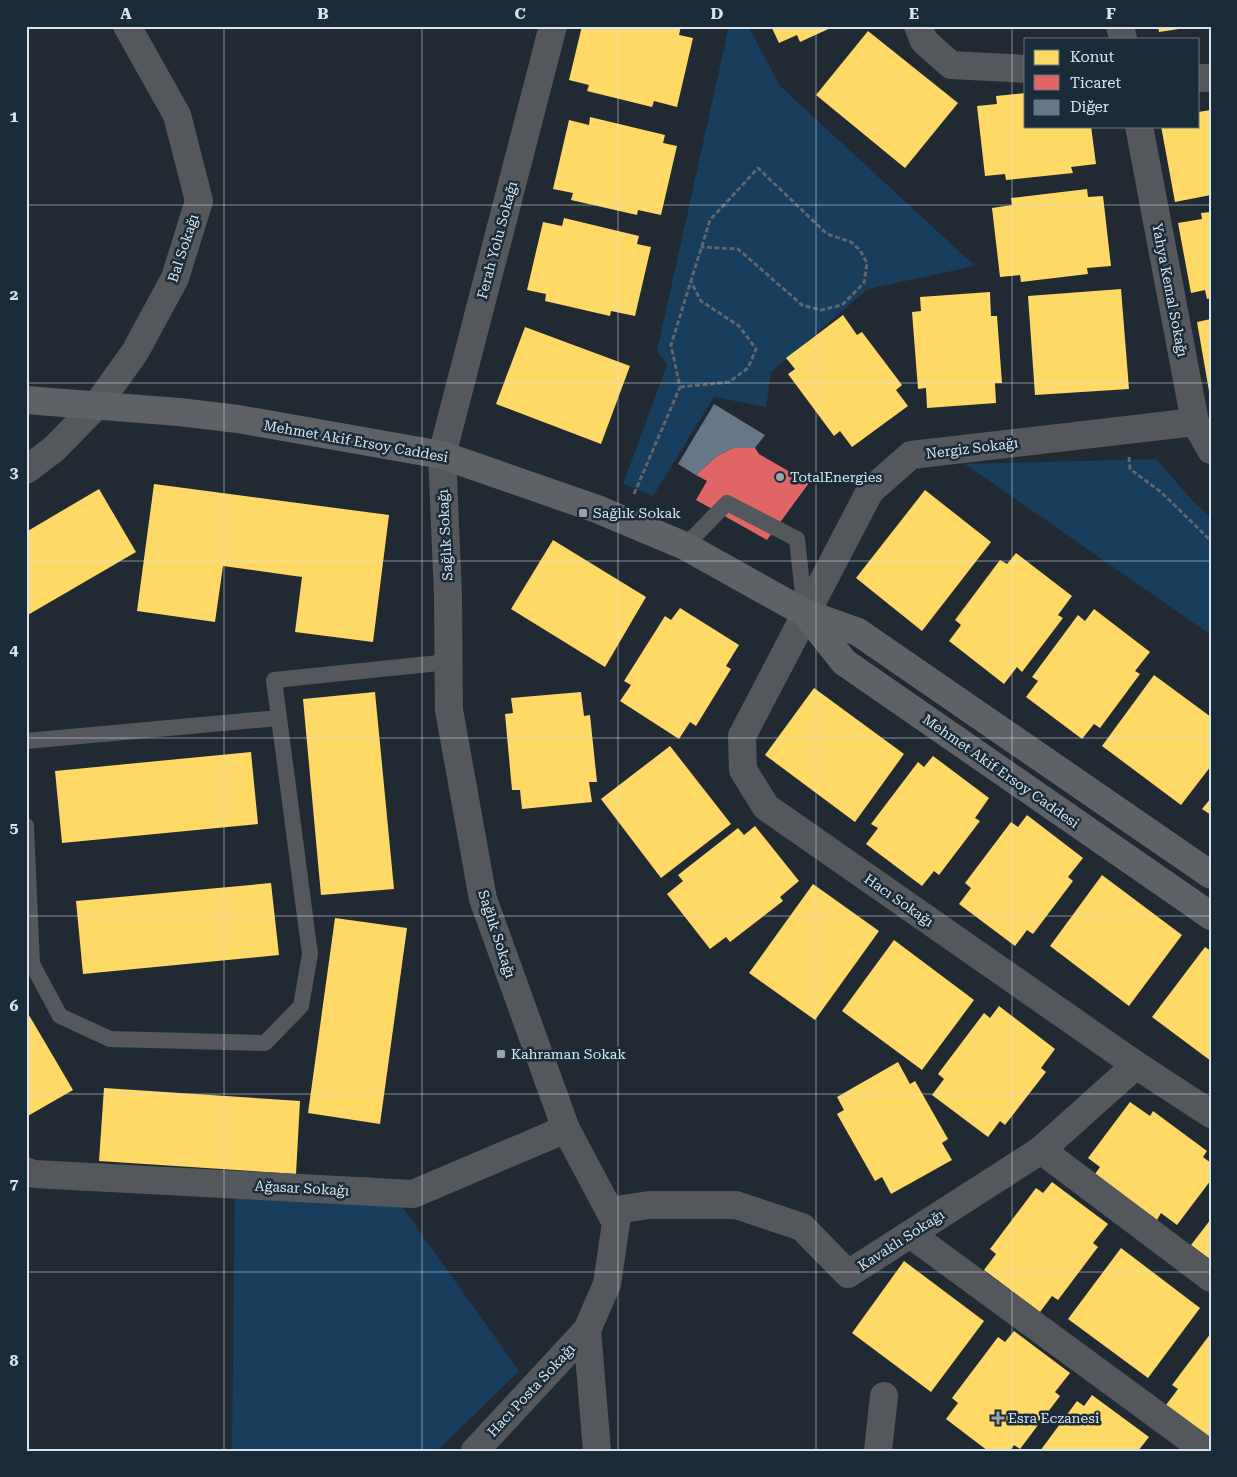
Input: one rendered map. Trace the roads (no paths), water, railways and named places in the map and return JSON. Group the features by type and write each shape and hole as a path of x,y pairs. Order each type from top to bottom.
{"main road":[{"name":"Mehmet Akif Ersoy Caddesi","path":"26,400 238,419 442,455 597,509 685,546 805,613 858,632 1211,875"},
{"name":"Mehmet Akif Ersoy Caddesi","path":"805,613 844,662 1211,916"}],"street":[{"name":"Bal Sokağı","path":"26,470 54,450 97,405 135,352 176,278 199,201 177,115 127,26"},
{"name":"Ferah Yolu Sokağı","path":"442,455 553,26"},
{"path":"918,26 924,41 951,65 1024,69"},
{"name":"Yahya Kemal Sokağı","path":"1139,128 1195,422 1211,450"},
{"name":"Nergiz Sokağı","path":"805,613 870,491 910,455 1195,422"},
{"name":"Sağlık Sokağı","path":"442,455 448,596 449,710 483,899 566,1129 616,1223 607,1284 587,1330"},
{"name":"Hacı Sokağı","path":"805,613 742,736 742,770 766,807 1211,1114"},
{"name":"Kavaklı Sokağı","path":"610,1211 649,1205 736,1205 802,1227 848,1274 1041,1150 1136,1064"},
{"name":"Ağasar Sokağı","path":"26,1171 34,1174 414,1194 566,1129"},
{"path":"1041,1150 1211,1278"},
{"path":"910,1234 1206,1451"},
{"path":"587,1330 597,1451"},
{"name":"Hacı Posta Sokağı","path":"474,1451 587,1330"},
{"path":"878,1451 884,1396"}],"lane":[{"path":"685,546 727,503 797,539 805,613"},
{"path":"26,826 32,964 60,1016 110,1039 265,1043 301,1006 310,954 274,680 449,662"},
{"path":"26,741 279,718"}],"place":[{"name":"TotalEnergies","path":"780,477"},
{"name":"Sağlık Sokak","path":"583,513"},
{"name":"Kahraman Sokak","path":"501,1054"},
{"name":"Esra Eczanesi","path":"998,1418"}]}
